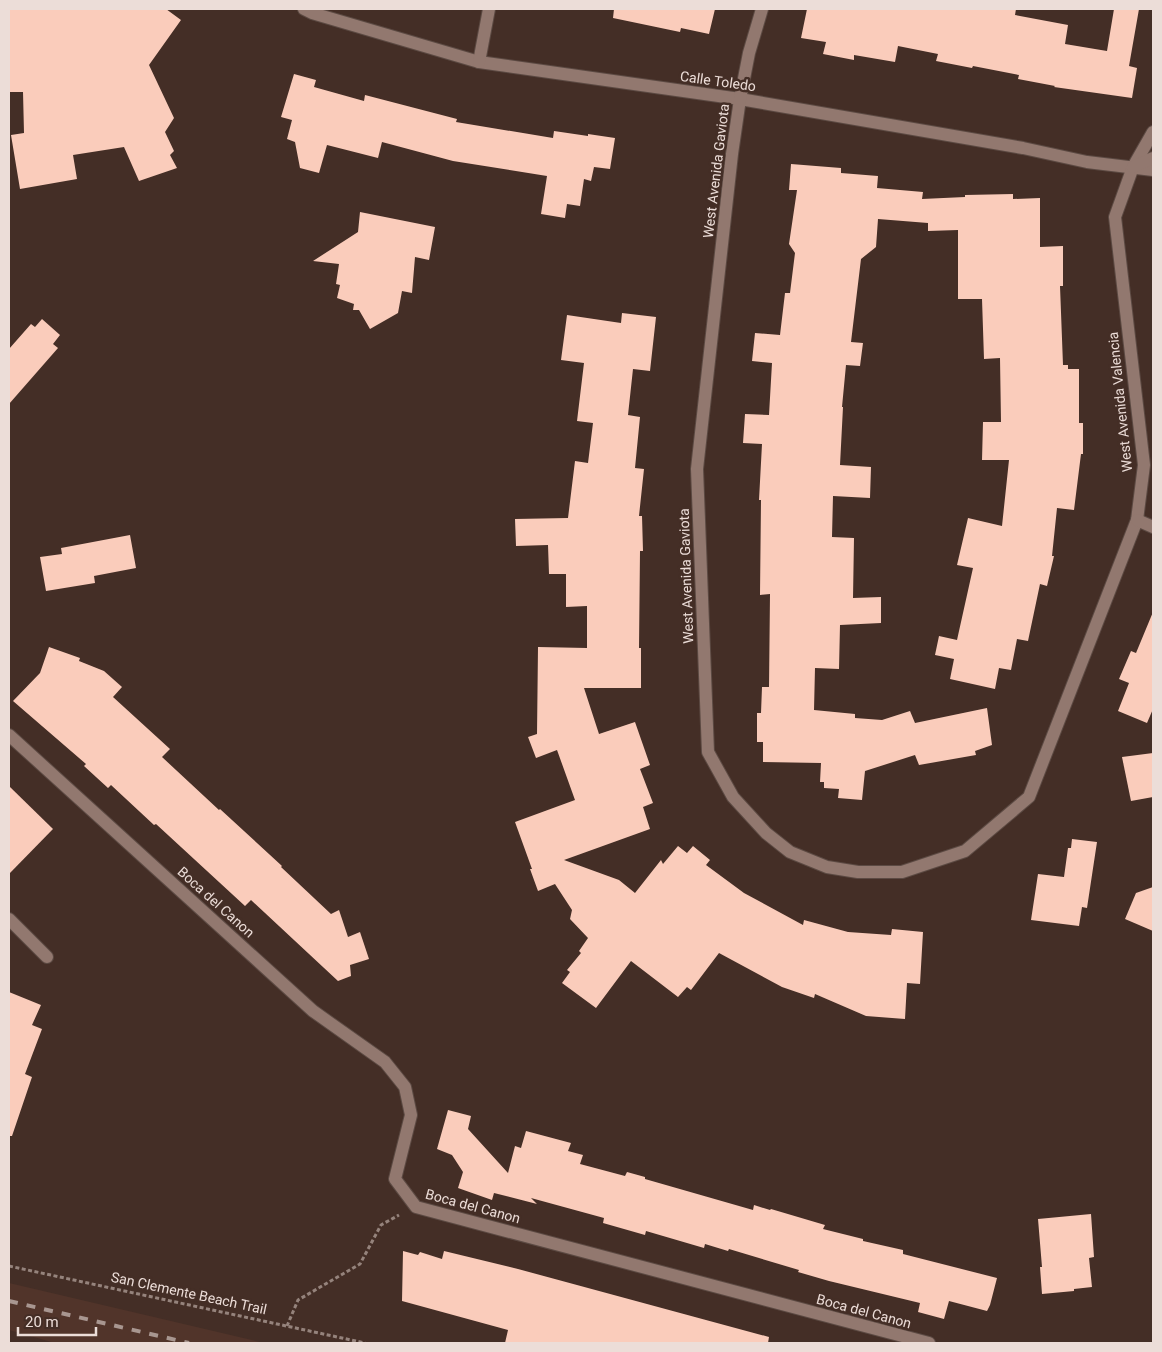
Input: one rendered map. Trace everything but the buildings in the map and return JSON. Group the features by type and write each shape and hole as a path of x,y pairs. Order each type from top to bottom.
{"street":[{"name":"Calle Toledo","path":"304,9 312,14 479,62 740,99 1023,148 1088,162 1153,170"},
{"path":"479,62 489,9"},
{"name":"West Avenida Gaviota","path":"762,9 749,52 732,154 697,469 708,752 733,798 766,832 790,852 827,867 858,872 902,872 965,850 1029,797"},
{"name":"West Avenida Valencia","path":"1029,797 1137,520 1144,465 1115,217 1133,167 1153,132"},
{"path":"1133,167 1153,158"},
{"path":"1137,520 1153,526"},
{"name":"Boca del Canon","path":"9,734 314,1011 385,1062 405,1087 411,1115 395,1179 416,1207 929,1343"},
{"path":"9,919 47,957"}],"path":[{"path":"287,1326 298,1300 360,1264 381,1225 416,1207"},
{"name":"San Clemente Beach Trail","path":"9,1266 365,1343"}],"shaded area":[{"path":"9,1283 264,1343 55,1343 9,1330"}],"railway":[{"path":"9,1301 189,1343"}]}
